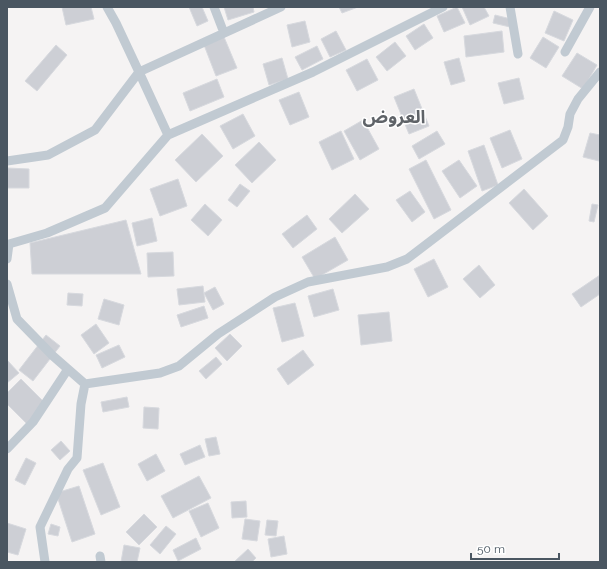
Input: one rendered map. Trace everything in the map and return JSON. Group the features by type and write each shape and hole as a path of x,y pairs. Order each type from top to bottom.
{"street":[{"path":"107,7 116,23 168,135"},
{"path":"214,7 224,33"},
{"path":"7,161 48,155 95,130 139,72 281,7"},
{"path":"7,259 9,244 47,233 105,208 168,135 313,72 443,7"},
{"path":"510,7 518,54"},
{"path":"565,52 590,7"},
{"path":"7,284 17,319 53,356 85,384 160,373 179,366 218,334 275,296 308,282 387,267 407,259 564,140 570,114 578,99 600,72"},
{"path":"7,450 33,422 68,369"},
{"path":"45,562 40,527 68,470 77,458 81,404 85,384"}],"building":[{"path":"62,7 91,7 94,19 66,25"},
{"path":"189,7 202,7 208,21 197,26"},
{"path":"224,7 253,7 254,12 228,20"},
{"path":"339,7 358,7 342,13"},
{"path":"457,7 465,23 444,32 437,16"},
{"path":"462,7 484,7 489,16 470,25"},
{"path":"554,11 573,20 564,41 545,33"},
{"path":"495,15 511,19 510,27 493,23"},
{"path":"305,21 310,42 292,47 287,25"},
{"path":"424,24 433,38 415,50 406,36"},
{"path":"336,31 346,50 330,57 321,39"},
{"path":"502,31 504,52 466,57 464,36"},
{"path":"224,37 237,68 216,76 204,45"},
{"path":"543,37 559,47 546,68 530,58"},
{"path":"395,42 406,56 387,71 376,57"},
{"path":"56,45 67,55 37,91 25,81"},
{"path":"317,46 323,59 302,70 295,57"},
{"path":"577,53 597,65 583,89 562,76"},
{"path":"282,58 288,79 269,85 263,64"},
{"path":"459,58 465,81 451,85 444,62"},
{"path":"367,59 378,80 357,91 346,70"},
{"path":"519,78 524,99 504,104 498,83"},
{"path":"217,79 224,97 190,111 183,93"},
{"path":"414,89 429,126 409,134 394,97"},
{"path":"299,92 309,117 290,125 279,100"},
{"path":"243,114 255,136 233,149 220,126"},
{"path":"363,120 379,149 360,160 344,131"},
{"path":"510,130 522,159 502,168 490,138"},
{"path":"341,131 354,159 332,170 319,142"},
{"path":"437,131 445,144 419,159 412,146"},
{"path":"590,133 600,135 599,161 583,157"},
{"path":"202,134 223,156 196,182 175,160"},
{"path":"259,142 276,160 252,183 235,165"},
{"path":"484,145 498,185 482,191 468,151"},
{"path":"426,160 451,210 434,219 409,169"},
{"path":"459,160 477,186 460,198 442,171"},
{"path":"7,168 29,169 29,188 7,188"},
{"path":"178,179 187,206 160,216 150,189"},
{"path":"240,184 250,191 237,207 228,200"},
{"path":"524,189 548,216 533,230 509,203"},
{"path":"410,191 425,212 412,222 396,200"},
{"path":"355,194 369,209 342,233 329,219"},
{"path":"205,204 222,220 208,236 191,220"},
{"path":"592,204 598,205 594,222 589,221"},
{"path":"307,215 317,229 293,248 282,234"},
{"path":"152,218 157,241 137,246 132,223"},
{"path":"126,220 141,274 32,274 30,243"},
{"path":"335,237 348,260 315,279 302,257"},
{"path":"173,252 174,276 148,277 147,253"},
{"path":"434,259 448,287 428,297 414,269"},
{"path":"479,265 495,285 480,298 463,279"},
{"path":"600,275 600,294 581,307 572,294"},
{"path":"203,286 205,302 179,305 177,289"},
{"path":"215,287 224,304 213,310 204,293"},
{"path":"333,289 339,310 314,317 308,296"},
{"path":"68,293 83,294 82,306 67,305"},
{"path":"104,299 124,305 119,325 98,319"},
{"path":"295,303 304,336 282,342 273,308"},
{"path":"204,306 208,318 181,327 177,315"},
{"path":"389,312 392,341 361,345 358,315"},
{"path":"96,324 109,343 94,354 81,335"},
{"path":"230,334 242,346 227,361 215,348"},
{"path":"46,335 60,346 33,381 19,370"},
{"path":"119,345 125,357 102,368 96,355"},
{"path":"303,350 314,365 288,385 277,369"},
{"path":"216,357 222,364 206,379 199,371"},
{"path":"7,360 19,373 7,383"},
{"path":"21,379 47,405 27,424 7,404 7,393"},
{"path":"127,397 129,407 103,412 101,402"},
{"path":"144,407 159,408 158,429 143,428"},
{"path":"216,437 220,454 209,456 205,439"},
{"path":"61,441 70,451 60,460 51,450"},
{"path":"200,445 205,457 185,465 180,454"},
{"path":"156,454 165,471 147,481 138,464"},
{"path":"26,458 36,463 25,485 15,480"},
{"path":"103,463 120,507 101,515 83,470"},
{"path":"199,476 211,498 173,518 161,496"},
{"path":"79,486 95,534 72,542 56,493"},
{"path":"246,501 247,517 232,518 231,502"},
{"path":"208,503 219,528 201,537 189,511"},
{"path":"144,514 157,527 139,545 126,532"},
{"path":"245,519 260,521 257,541 242,539"},
{"path":"267,520 278,521 276,536 265,535"},
{"path":"7,523 26,529 18,555 7,552"},
{"path":"51,524 60,527 58,536 48,534"},
{"path":"166,526 176,534 160,554 150,545"},
{"path":"284,536 287,554 271,557 268,539"},
{"path":"196,538 201,549 178,561 173,550"},
{"path":"124,545 140,548 137,562 121,562"},
{"path":"248,549 256,558 252,562 234,562"}],"district":[{"name":"العروض","path":"394,117"}]}
